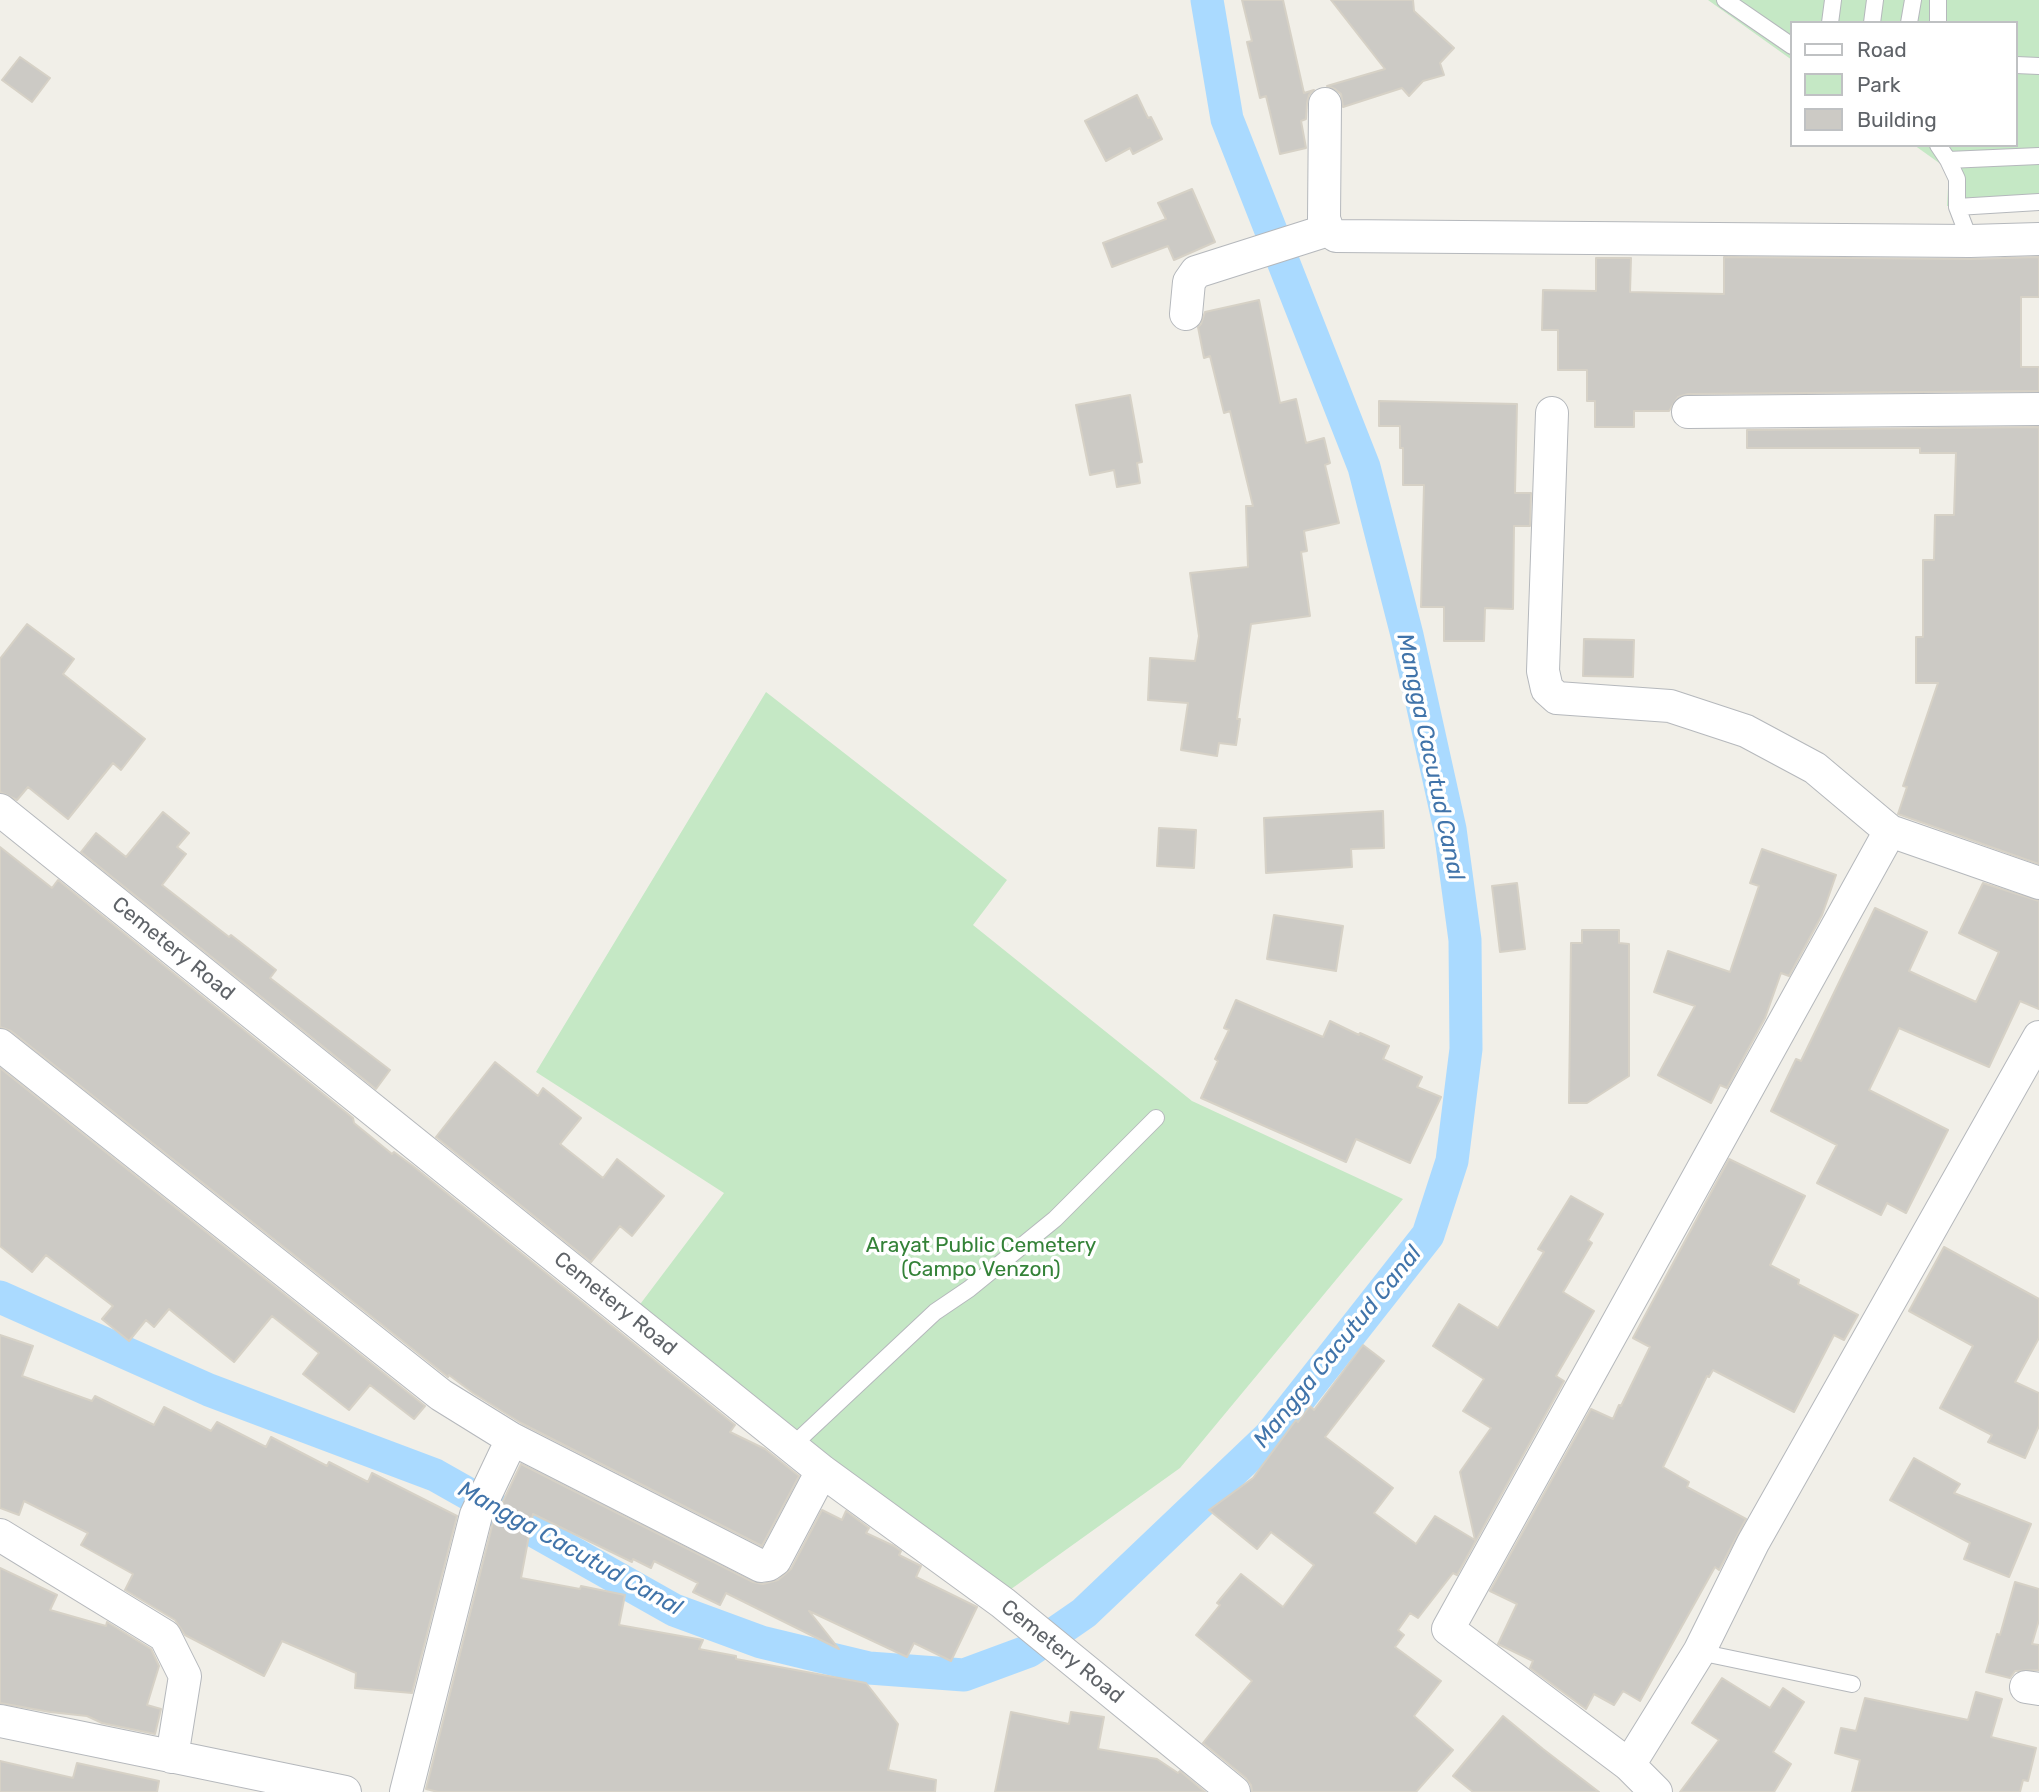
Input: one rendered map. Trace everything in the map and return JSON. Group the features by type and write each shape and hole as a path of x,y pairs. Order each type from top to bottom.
{"street":[{"path":"1320,232 1324,219 1325,104"},
{"path":"1186,314 1189,282 1196,272 1320,232 1336,236 1970,241 2039,239"},
{"path":"1688,412 2039,409"},
{"path":"1552,413 1543,671 1547,688 1558,698 1670,706 1746,731 1815,768 1890,831 2039,883"},
{"name":"Cemetery Road","path":"0,810 822,1471 1013,1611 1234,1792"},
{"path":"1656,1792 1629,1765 1448,1629 1890,831"},
{"path":"1629,1765 1699,1652 1754,1543 2039,1037"},
{"path":"0,1045 442,1395 512,1439 761,1566 775,1560 822,1471"},
{"path":"405,1792 476,1515 512,1439"},
{"path":"0,1535 165,1636 185,1676 172,1757"},
{"path":"0,1721 345,1792"}],"lane":[{"path":"1725,0 1790,45"},
{"path":"1830,21 1833,0"},
{"path":"1872,21 1875,0"},
{"path":"1909,21 1913,0"},
{"path":"1938,0 1938,21"},
{"path":"2018,65 2039,66"},
{"path":"1939,147 1956,179 1956,207 1970,241"},
{"path":"1948,160 2039,156"},
{"path":"1956,207 2039,202"},
{"path":"792,1446 935,1312 969,1289 1055,1219 1156,1118"},
{"path":"1699,1652 1853,1684"}],"green space":[{"path":"1708,0 2039,0 2039,203 1947,206 1949,170 1917,147 2018,147 2018,21 1790,21 1790,59"},
{"name":"Arayat Public Cemetery (Campo Venzon)","path":"766,692 1007,880 973,925 1192,1101 1403,1199 1180,1468 1000,1597 635,1311 724,1193 536,1072"}],"building":[{"path":"1242,0 1283,0 1304,93 1314,90 1309,95 1306,119 1301,121 1306,148 1280,154 1266,96 1260,98 1247,42 1252,41"},
{"path":"1331,0 1413,0 1414,11 1454,48 1440,63 1444,75 1423,81 1409,96 1402,88 1343,107 1341,94 1327,86 1385,69"},
{"path":"20,57 50,78 32,102 2,80"},
{"path":"1137,95 1162,139 1133,154 1130,148 1106,161 1085,121"},
{"path":"1192,189 1215,242 1174,260 1168,246 1112,267 1103,243 1166,219 1158,203"},
{"path":"1724,257 2039,257 2039,297 2021,297 2021,367 2039,367 2039,391 1688,394 1678,397 1669,411 1634,411 1634,427 1595,427 1595,401 1587,401 1587,370 1558,370 1558,330 1542,330 1543,290 1596,291 1596,258 1631,258 1630,292 1724,294"},
{"path":"1259,300 1280,403 1296,399 1306,443 1324,438 1330,463 1325,465 1339,523 1304,531 1307,551 1301,552 1310,616 1251,624 1237,719 1240,719 1236,745 1219,743 1217,756 1181,750 1188,703 1148,700 1150,658 1195,661 1199,636 1190,573 1248,567 1246,506 1253,506 1230,411 1224,413 1210,356 1204,358 1198,327 1205,312"},
{"path":"1130,395 1142,462 1137,463 1140,483 1117,487 1114,470 1090,475 1076,405"},
{"path":"1379,401 1517,404 1515,493 1531,493 1530,526 1514,526 1513,609 1485,608 1484,641 1444,641 1444,607 1421,607 1424,485 1403,485 1400,426 1379,426"},
{"path":"2039,427 2039,864 1898,814 1907,787 1903,786 1938,683 1916,683 1916,637 1923,637 1923,560 1934,560 1935,515 1954,515 1956,453 1920,453 1920,448 1747,448 1747,430"},
{"path":"27,624 74,659 63,674 145,739 121,770 113,763 68,819 28,787 17,800 0,792 0,659"},
{"path":"1584,639 1634,640 1633,677 1583,676"},
{"path":"1383,811 1384,848 1351,849 1352,867 1266,873 1264,818"},
{"path":"163,812 189,833 177,847 186,854 162,885 276,970 270,978 390,1070 376,1089 81,852 96,833 126,857"},
{"path":"1159,828 1196,830 1194,868 1157,866"},
{"path":"0,847 52,888 58,880 353,1118 354,1123 392,1154 394,1152 413,1166 735,1425 730,1432 765,1449 799,1476 762,1546 521,1423 449,1375 448,1377 11,1031 0,1027"},
{"path":"1762,849 1836,875 1822,915 1789,976 1781,973 1765,1018 1727,1088 1720,1085 1711,1103 1658,1075 1695,1006 1654,992 1668,951 1730,972 1759,886 1750,883"},
{"path":"1517,883 1525,949 1500,952 1492,886"},
{"path":"1983,883 2039,901 2039,1009 2020,1001 1989,1067 1899,1028 1869,1090 1948,1130 1906,1213 1887,1203 1881,1215 1817,1183 1837,1145 1771,1111 1796,1059 1801,1061 1875,908 1927,932 1909,971 1976,1002 1999,952 1959,933"},
{"path":"1274,915 1343,926 1336,971 1267,959"},
{"path":"1582,930 1619,930 1619,943 1629,944 1629,1076 1587,1103 1569,1103 1571,943 1582,943"},
{"path":"1236,1000 1323,1037 1330,1021 1389,1046 1383,1059 1422,1077 1417,1087 1441,1097 1410,1163 1356,1139 1346,1162 1201,1098 1218,1061 1215,1059 1229,1030 1224,1028"},
{"path":"495,1062 538,1096 543,1088 581,1118 560,1144 603,1178 617,1159 664,1196 632,1236 620,1226 591,1262 436,1137"},
{"path":"0,1068 425,1406 414,1419 370,1385 349,1410 303,1374 319,1353 272,1316 234,1362 169,1309 154,1327 146,1320 129,1341 102,1319 113,1306 46,1255 32,1272 0,1246"},
{"path":"1729,1159 1805,1196 1770,1265 1799,1280 1798,1284 1858,1315 1844,1340 1834,1335 1794,1412 1713,1370 1709,1377 1707,1376 1663,1467 1689,1482 1687,1487 1746,1519 1719,1570 1715,1567 1640,1701 1623,1691 1614,1705 1594,1694 1586,1709 1530,1668 1533,1661 1498,1644 1517,1604 1490,1591 1591,1409 1613,1419 1619,1405 1621,1406 1650,1347 1633,1338"},
{"path":"1571,1196 1603,1214 1588,1240 1592,1243 1563,1292 1594,1311 1556,1376 1564,1381 1457,1575 1453,1573 1418,1618 1410,1613 1398,1630 1404,1635 1395,1647 1441,1681 1414,1716 1453,1750 1416,1792 1252,1792 1246,1778 1203,1743 1252,1681 1196,1635 1241,1574 1283,1607 1314,1565 1271,1532 1257,1549 1209,1510 1253,1478 1296,1420 1298,1422 1310,1406 1314,1410 1363,1345 1384,1361 1325,1437 1393,1488 1374,1513 1416,1544 1435,1516 1475,1540 1460,1472 1491,1428 1463,1411 1484,1379 1433,1346 1459,1304 1498,1328 1544,1252 1538,1249"},
{"path":"1944,1247 2039,1299 2039,1338 2015,1382 2039,1393 2039,1426 2025,1458 1988,1442 1992,1435 1940,1408 1973,1346 1909,1311"},
{"path":"0,1335 33,1346 22,1376 92,1401 95,1396 154,1425 164,1407 211,1431 217,1422 266,1447 271,1437 327,1466 329,1462 368,1482 372,1473 457,1516 412,1693 355,1688 356,1673 282,1641 264,1676 185,1635 175,1620 125,1590 133,1574 81,1545 88,1533 24,1501 19,1515 0,1508"},
{"path":"1914,1458 1960,1484 1954,1493 2031,1524 2009,1577 1964,1559 1970,1543 1890,1500"},
{"path":"521,1464 753,1582 763,1584 778,1580 791,1569 822,1510 842,1520 846,1511 869,1528 866,1533 894,1546 901,1551 899,1555 921,1566 916,1577 977,1607 951,1661 914,1643 907,1657 809,1611 839,1649 726,1593 720,1605 693,1592 698,1583 654,1561 651,1568 633,1559 632,1562 533,1514 521,1578 625,1595 619,1625 703,1640 699,1649 736,1656 736,1659 866,1683 898,1724 888,1770 936,1780 935,1792 438,1792 426,1789 493,1522"},
{"path":"0,1568 57,1595 50,1610 106,1626 107,1622 151,1649 159,1666 147,1705 161,1709 155,1734 102,1723 87,1716 0,1703"},
{"path":"2015,1582 2039,1589 2039,1620 2032,1644 2039,1645 2039,1670 2015,1671 2010,1678 1986,1672"},
{"path":"1722,1678 1770,1708 1783,1688 1804,1702 1773,1752 1791,1764 1774,1792 1680,1792 1719,1740 1692,1723"},
{"path":"1976,1692 2002,1699 1991,1737 2036,1748 2028,1781 2023,1780 2020,1792 1852,1792 1860,1760 1835,1753 1841,1728 1856,1731 1865,1698 1968,1720"},
{"path":"1011,1712 1069,1724 1071,1712 1104,1717 1098,1749 1157,1759 1178,1773 1180,1771 1205,1792 995,1792"},
{"path":"1503,1716 1599,1792 1473,1792 1453,1776"},
{"path":"0,1761 73,1778 77,1763 159,1781 157,1792 0,1792"}],"waterway":[{"name":"Mangga Cacutud Canal","path":"0,1297 209,1390 435,1475 674,1610 761,1642 869,1668 964,1675 1029,1651 1084,1613 1270,1436 1428,1235 1452,1161 1466,1049 1465,940 1450,829 1407,635 1364,467 1227,119 1207,0"}]}
